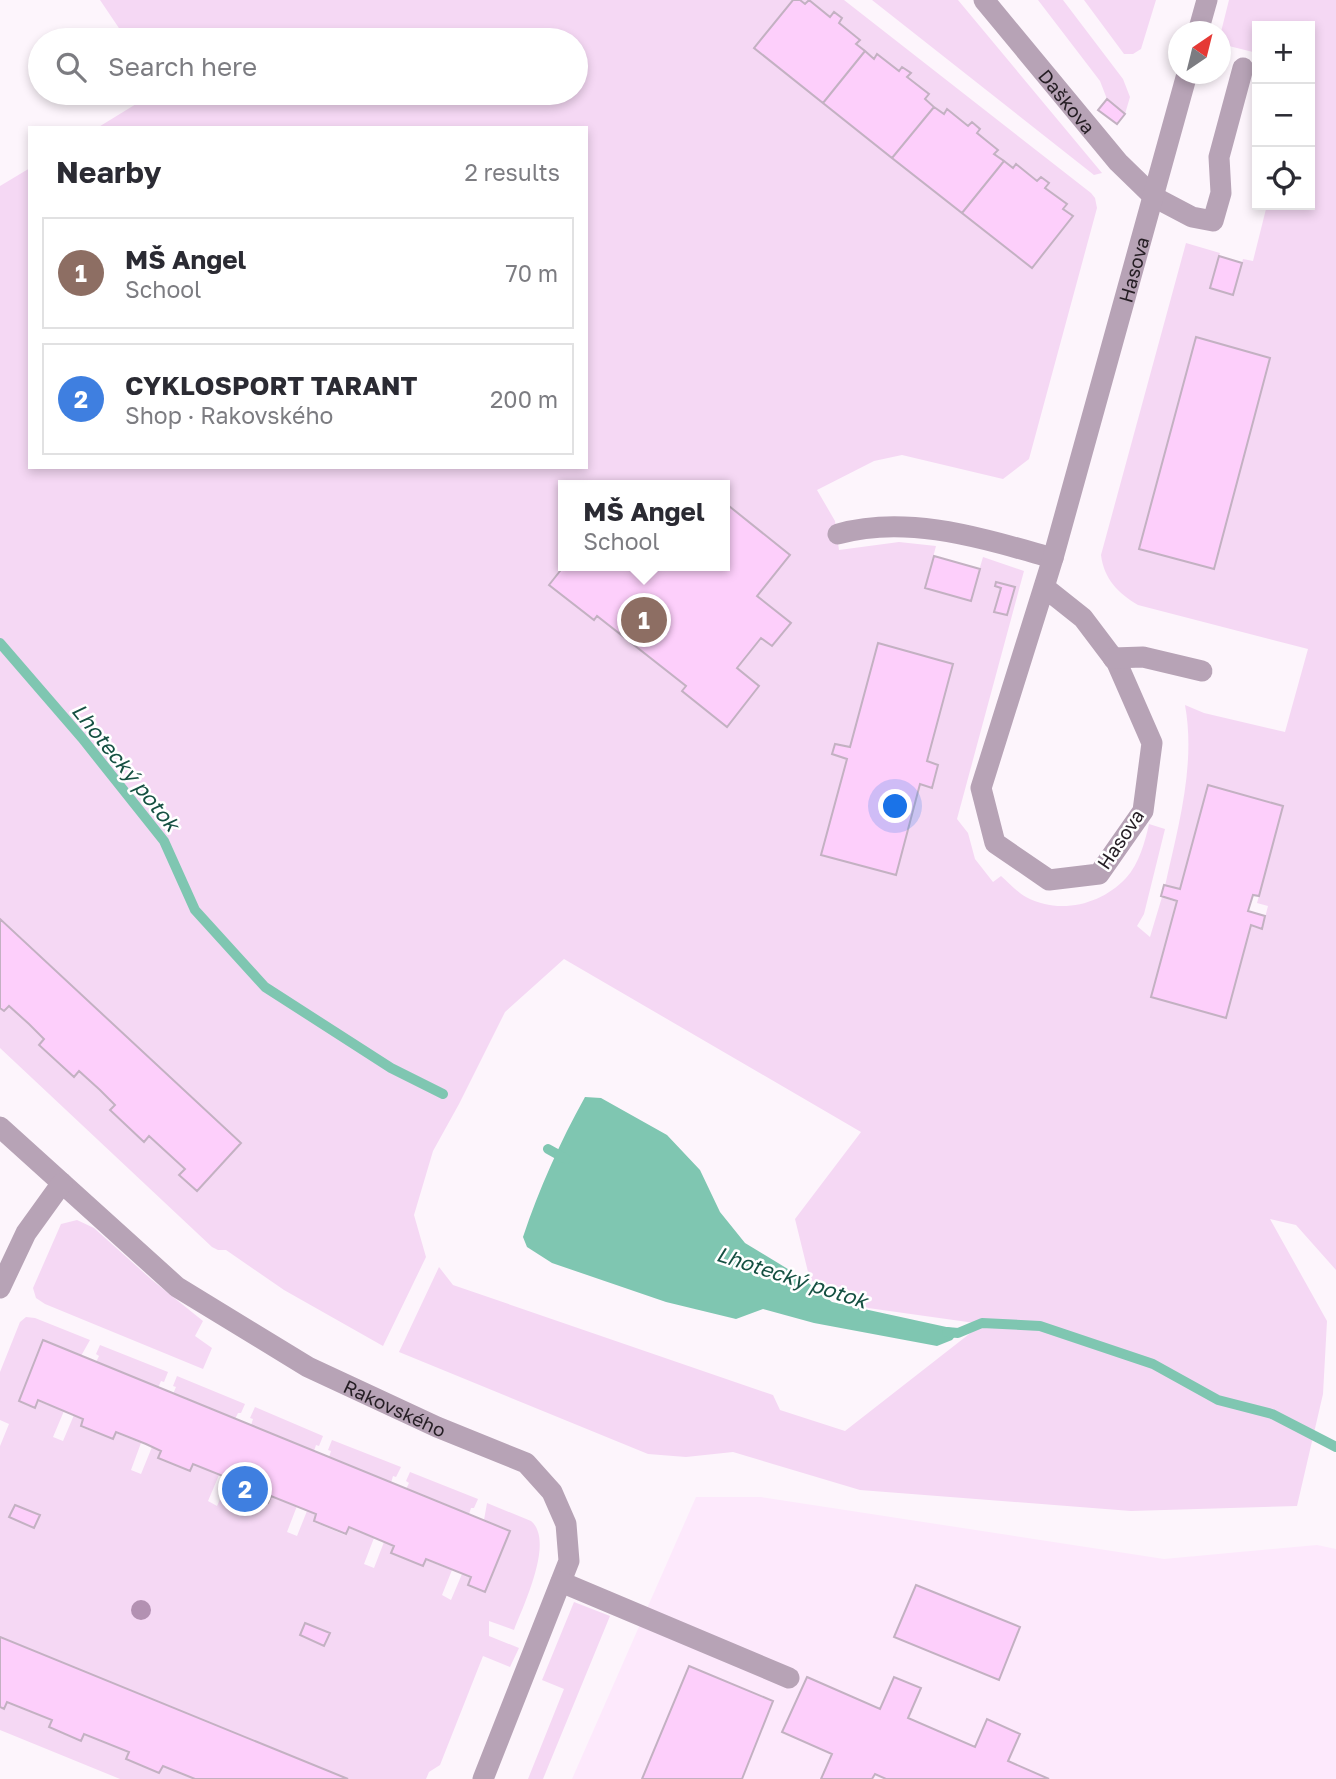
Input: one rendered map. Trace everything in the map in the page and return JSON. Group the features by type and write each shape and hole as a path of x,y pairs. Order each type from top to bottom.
{"street":[{"name":"Daškova","path":"984,0 1118,162 1154,197 1192,217 1213,221 1221,193 1219,157 1243,68"},
{"path":"1201,21 1207,0"},
{"name":"Hasova","path":"1044,587 1083,618 1113,659 1152,743 1143,811 1099,874 1049,880 995,842 981,788 1053,558 1184,84"},
{"path":"838,534 860,528 932,528 1053,558"},
{"path":"1113,659 1143,657 1202,671"},
{"name":"Rakovského","path":"0,1127 177,1287 307,1367 437,1427 526,1463 552,1492 566,1524 569,1561 483,1779"},
{"path":"2,1276 26,1233 62,1184"},
{"path":"561,1582 789,1678"}],"shaded area":[{"path":"100,0 793,0 755,48 1032,268 1073,217 1063,209 1066,204 1045,188 1048,183 1041,177 1037,181 1017,164 1013,168 994,154 998,150 977,133 980,129 972,122 968,126 948,110 944,114 925,99 907,77 910,73 903,67 899,71 878,54 874,59 856,44 859,40 839,23 834,13 830,17 809,0 844,0 1091,193 1097,208 1029,459 1003,479 902,455 874,461 817,490 835,521 839,550 899,542 936,546 925,588 970,601 983,557 1024,571 957,819 968,833 975,859 993,882 1001,876 1026,897 1052,905 1079,904 1104,895 1126,878 1138,860 1149,824 1165,829 1144,914 1137,926 1150,937 1162,897 1177,902 1151,997 1226,1018 1251,925 1262,929 1268,906 1257,903 1283,806 1209,786 1180,890 1165,886 1187,773 1188,728 1185,705 1204,713 1285,732 1308,649 1138,605 1124,596 1113,584 1105,571 1101,555 1186,243 1220,253 1210,288 1233,295 1243,259 1253,261 1266,210 1315,210 1315,21 1252,21 1252,52 1231,46 1231,21 1224,21 1229,0 1336,0 1336,1270 1296,1225 1270,1219 1327,1321 1323,1394 1297,1506 1131,1511 860,1490 733,1452 686,1457 648,1454 399,1352 439,1267 453,1285 773,1395 780,1410 845,1431 982,1324 868,1308 810,1280 795,1219 861,1132 564,959 505,1012 433,1151 414,1215 426,1257 383,1346 284,1290 226,1250 212,1247 0,1048 0,1008 4,1011 9,1006 44,1039 40,1045 74,1077 79,1071 115,1105 110,1111 143,1141 149,1136 185,1169 197,1191 241,1143 0,919 0,186 28,169 28,469 588,469 588,126 100,126 134,105 588,105 588,28 119,28","holes":["1196,337 1270,358 1214,569 1139,549","558,480 730,480 730,506 790,555 757,596 791,623 772,646 761,638 737,668 682,691 686,686 597,616 593,620 549,585 560,571","996,582 1015,588 1007,615 994,611 1001,588 995,586","878,644 953,664 927,761 938,765 932,787 920,784 896,875 821,855 847,759 832,754 835,745 850,747"]},
{"path":"872,0 958,0 1102,173 1094,175"},
{"path":"1038,0 1063,0 1123,79 1130,97 1125,114 1107,99 1100,81"},
{"path":"1084,0 1156,0 1141,49 1133,54 1124,54"},
{"path":"77,1220 94,1228 203,1321 195,1336 212,1348 203,1369 36,1298 33,1288 61,1224"},
{"path":"26,1317 35,1318 90,1340 81,1356 43,1341 19,1401 35,1408 38,1401 64,1411 53,1437 63,1441 74,1415 84,1419 81,1427 113,1439 116,1433 141,1443 131,1470 141,1474 152,1447 161,1451 159,1458 190,1471 193,1464 219,1475 208,1501 217,1506 229,1479 239,1483 236,1490 268,1503 271,1496 297,1506 287,1532 297,1536 307,1511 317,1515 314,1522 345,1535 349,1528 374,1538 364,1564 374,1568 384,1542 394,1546 392,1554 423,1566 426,1560 452,1570 442,1595 451,1600 462,1574 486,1591 510,1532 484,1520 487,1503 531,1521 538,1530 539,1558 514,1630 489,1621 489,1636 519,1648 510,1667 483,1656 440,1765 429,1772 426,1779 348,1779 0,1637 0,1446 9,1424 0,1420 0,1372 20,1322","holes":["15,1505 39,1515 33,1528 9,1517","306,1623 330,1633 323,1646 300,1634"]},
{"path":"100,1345 168,1372 164,1382 161,1381 158,1388 96,1362"},
{"path":"177,1376 245,1404 241,1413 238,1413 235,1419 173,1394"},
{"path":"255,1407 323,1436 319,1446 316,1445 314,1451 251,1425 253,1419 250,1418"},
{"path":"332,1440 401,1467 391,1483 329,1457 331,1451 328,1450"},
{"path":"410,1472 478,1499 474,1508 471,1508 469,1514 406,1489"},
{"path":"696,1497 761,1497 1164,1559 1317,1545 1336,1549 1336,1779 572,1779"},
{"path":"574,1602 610,1616 543,1779 528,1779 564,1689 542,1680"},
{"path":"7,1702 52,1720 50,1728 81,1741 84,1734 129,1752 127,1759 159,1773 163,1766 195,1779 120,1779 0,1730 0,1707 4,1709"}],"water":[{"path":"585,1097 601,1098 667,1135 700,1170 720,1212 745,1243 801,1277 832,1302 951,1328 958,1333 952,1340 937,1346 814,1323 763,1309 736,1319 666,1302 552,1263 527,1247 523,1237 551,1166"}],"building":[{"path":"793,0 800,0 805,4 809,0 830,17 834,12 842,18 839,23 860,40 856,44 865,51 823,103 754,48"},
{"path":"865,51 874,59 877,54 899,71 902,67 911,73 907,77 929,94 925,99 934,107 892,158 823,103"},
{"path":"1107,99 1125,114 1117,124 1098,110"},
{"path":"934,107 944,114 947,109 968,126 972,122 980,129 977,133 998,150 994,154 1004,161 962,213 892,158"},
{"path":"1004,161 1013,168 1016,164 1037,181 1041,177 1049,183 1045,188 1067,204 1063,209 1073,216 1032,268 962,213"},
{"path":"1219,256 1242,263 1233,295 1210,288"},
{"path":"1196,337 1270,358 1214,569 1139,549"},
{"path":"730,507 790,555 757,596 791,623 772,646 761,638 737,668 759,686 727,727 682,691 686,686 597,616 594,620 549,585 560,571 730,571"},
{"path":"934,556 980,569 971,601 925,588"},
{"path":"996,582 1015,587 1007,615 994,612 1001,588 995,586"},
{"path":"878,643 953,664 927,761 938,765 932,788 920,784 896,875 821,855 847,759 832,754 835,744 850,747"},
{"path":"1208,785 1283,806 1259,896 1253,895 1248,911 1265,916 1262,929 1251,925 1226,1018 1151,997 1177,901 1161,896 1164,885 1180,889"},
{"path":"0,919 241,1143 197,1191 179,1175 185,1169 149,1136 144,1142 110,1110 115,1105 100,1090 79,1071 74,1077 39,1045 44,1039 29,1024 9,1006 4,1011 0,1008"},
{"path":"43,1340 510,1531 485,1592 468,1585 471,1577 426,1559 423,1566 391,1553 394,1546 349,1527 346,1534 314,1521 316,1514 271,1496 268,1503 236,1489 238,1482 193,1464 190,1471 158,1458 161,1451 116,1432 113,1439 81,1426 83,1419 38,1400 35,1408 19,1401"},
{"path":"15,1505 40,1515 34,1528 9,1517"},
{"path":"916,1585 1020,1627 999,1680 894,1637"},
{"path":"305,1623 330,1633 324,1646 300,1635"},
{"path":"0,1637 348,1779 195,1779 163,1766 159,1773 126,1759 129,1752 84,1734 81,1741 49,1727 52,1720 7,1702 4,1709 0,1707"},
{"path":"689,1666 773,1701 742,1779 642,1779"},
{"path":"807,1677 880,1709 894,1677 921,1688 908,1718 975,1747 987,1719 1020,1734 1008,1761 1049,1779 886,1779 875,1774 872,1779 821,1779 832,1754 782,1732"}],"waterway":[{"name":"Lhotecký potok","path":"0,643 82,738 164,841 195,910 265,987 391,1068 443,1094"},
{"name":"Lhotecký potok","path":"548,1149 566,1159"},
{"name":"Lhotecký potok","path":"947,1332 958,1333 982,1323 1040,1326 1153,1364 1218,1400 1272,1414 1336,1447"}],"place":[{"name":"MŠ Angel","path":"644,620"},
{"name":"CYKLOSPORT TARANT","path":"245,1489"}]}
